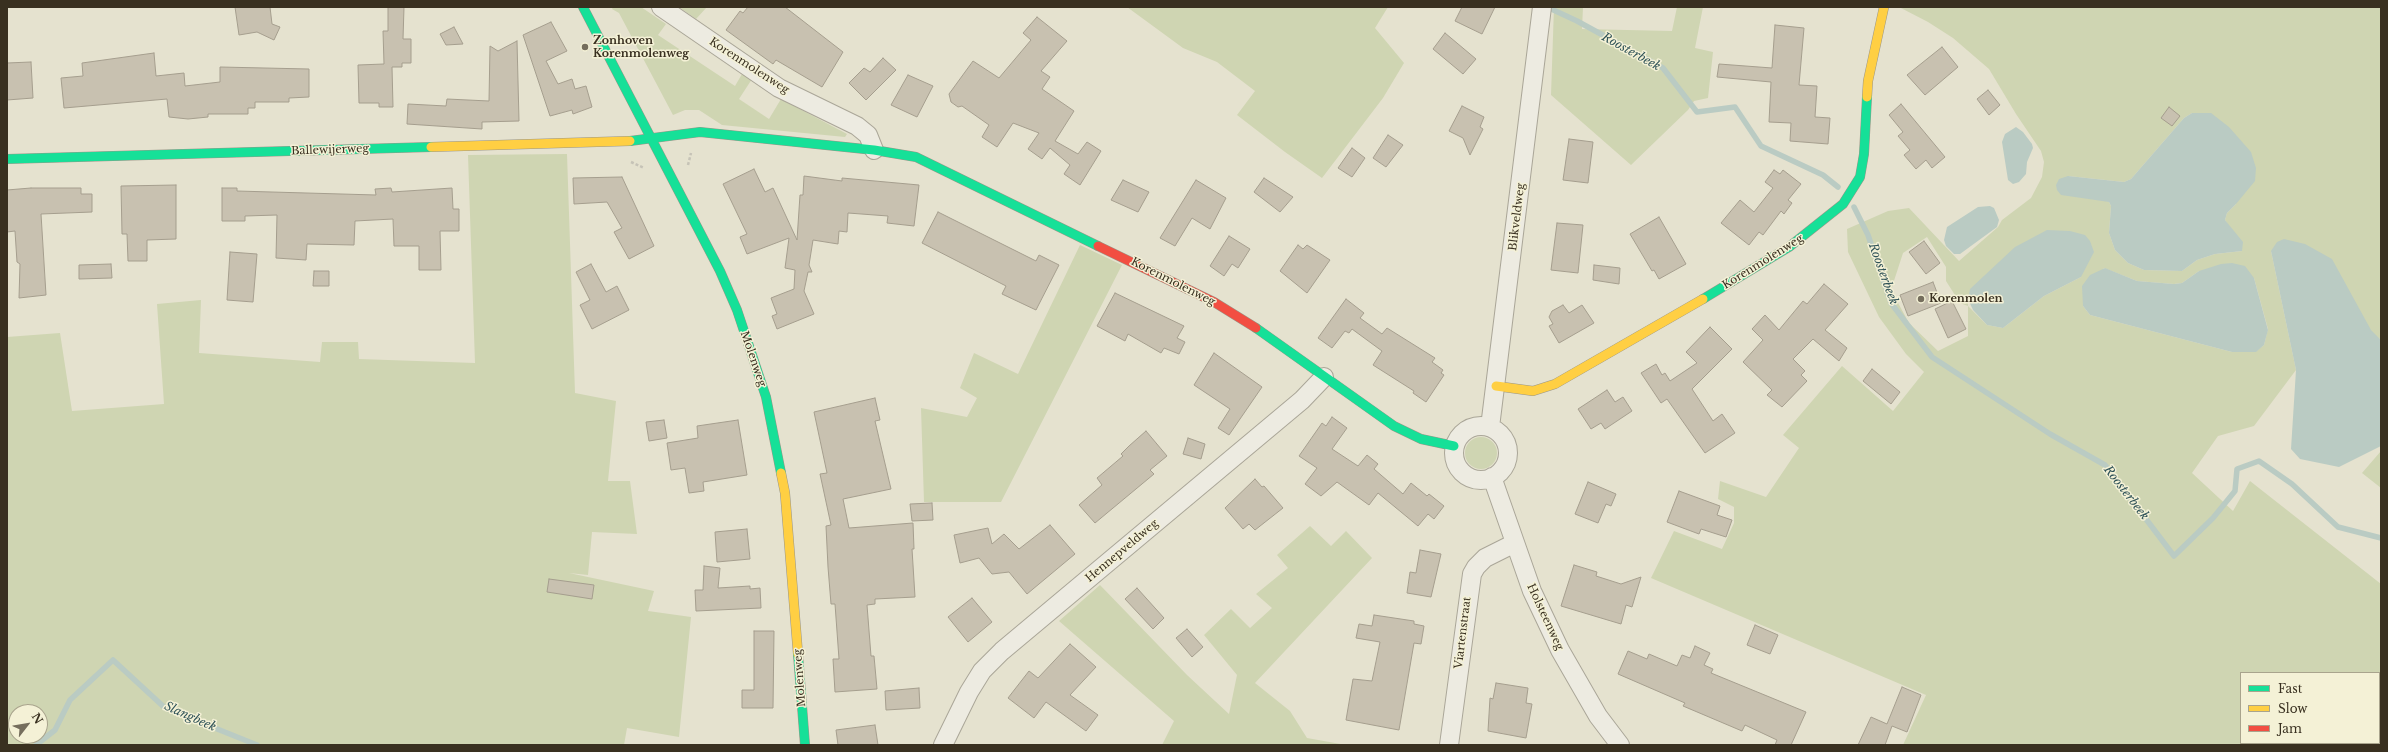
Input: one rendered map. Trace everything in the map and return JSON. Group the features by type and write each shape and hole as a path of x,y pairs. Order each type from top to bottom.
{"street":[{"name":"Molenweg","path":"583,7 720,270 737,310 766,397 777,447 785,500 805,745"},
{"name":"Korenmolenweg","path":"661,7 779,88 857,126 868,135 874,150"},
{"name":"Blikveldweg","path":"1490,427 1542,7"},
{"name":"Korenmolenweg","path":"1496,386 1533,391 1555,384 1761,266 1790,247 1843,204 1860,177 1864,154 1868,81 1884,7"},
{"name":"Korenmolenweg","path":"653,140 683,133 700,132 874,150 916,157 1214,302 1272,338 1324,377 1394,426 1421,439 1454,446"},
{"name":"Ballewijerweg","path":"7,159 653,140"},
{"name":"Hennepveldweg","path":"944,745 969,692 982,671 1002,651 1302,400 1324,377"},
{"path":"1472,427 1490,427 1502,436 1508,453 1504,468 1492,477 1482,480 1473,480 1465,476 1455,463 1454,446 1464,431 1472,427"},
{"name":"Holsteenweg","path":"1492,477 1514,544 1532,591 1560,650 1598,716 1620,745"},
{"name":"Viartenstraat","path":"1449,745 1472,574 1476,567 1485,558 1514,544"}],"green space":[{"path":"613,7 641,7 666,24 658,35 735,86 742,74 752,79 739,99 769,119 781,99 847,134 845,137 722,125 699,110 685,110 673,115 619,13 612,9"},
{"path":"679,7 707,7 696,19"},
{"path":"1127,7 1388,7 1375,28 1404,63 1383,98 1322,178 1237,115 1255,91 1217,62 1183,48"},
{"path":"1554,7 1583,7 1582,29 1672,31 1677,7 1703,7 1695,48 1713,52 1708,98 1694,101 1688,110 1631,165 1551,95"},
{"path":"1899,7 2381,7 2381,340 2271,251 2296,370 2254,426 2218,436 2192,473 2233,511 2250,481 2381,584 2381,745 1903,745 1926,695 1651,578 1674,531 1722,549 1734,523 1734,507 1718,499 1720,481 1766,497 1799,448 1783,435 1842,366 1893,411 1924,372 1906,354 1879,317 1848,252 1847,229 1888,211 1909,208 1959,261 1998,227 2002,220 2031,198 2042,177 2044,162 2041,151 2016,114 1989,69 1953,38 1928,22","holes":["2192,113 2236,204 2227,213 2225,220 2242,251 2215,254 2197,260 2182,271 2144,270 2128,263 2115,250 2109,233 2111,206 2109,202 2068,176 2124,182 2131,179 2184,118","1927,237 1946,267 1946,281 1960,303 1968,306 1968,336 1938,351 1909,323 1891,290 1903,253","2104,268 2137,281 2174,284 2182,283 2199,271 2254,278 2268,329 2264,345 2255,352 2232,352 2090,315 2083,306","2081,277 2044,296 2003,328 1987,325 1968,306 1968,299"]},
{"path":"567,154 575,393 616,401 608,481 630,481 637,534 592,532 588,575 569,573 654,591 648,611 691,617 679,737 627,728 624,745 7,745 7,337 60,333 72,411 164,404 157,304 201,300 199,353 320,362 322,342 358,342 359,359 475,363 468,155"},
{"path":"1080,245 1122,265 1001,502 924,502 921,408 967,417 977,398 960,388 974,353 1018,374"},
{"path":"1484,437 1490,439 1495,444 1497,453 1495,462 1490,467 1478,469 1472,467 1467,462 1465,450 1467,444 1472,439"},
{"path":"2381,451 2381,488 2362,473"},
{"path":"1310,526 1331,546 1346,531 1372,558 1255,683 1290,711 1307,738 1346,745 1162,745 1174,721 1059,621 1100,585 1187,675 1229,714 1237,675 1204,635 1231,609 1250,628 1272,608 1256,594 1288,568 1277,555"}],"shaded area":[{"path":"2192,113 2211,113 2229,127 2251,152 2256,168 2255,181 2227,213 2225,220 2243,242 2242,251 2215,254 2197,260 2182,271 2144,270 2128,263 2115,250 2109,233 2111,206 2109,202 2061,195 2057,190 2056,185 2059,179 2068,176 2124,182 2131,179 2184,118"},
{"path":"2016,127 2023,132 2032,144 2033,148 2027,162 2026,174 2019,182 2013,184 2008,180 2002,142 2005,134"},
{"path":"1990,206 1994,208 1999,220 1997,227 1960,254 1954,254 1946,246 1944,240 1947,227 1978,207"},
{"path":"2047,230 2070,231 2085,235 2090,241 2094,252 2081,277 2044,296 2003,328 1987,325 1973,310 1968,299 1970,289 2015,247"},
{"path":"2284,239 2305,244 2332,259 2371,330 2381,340 2381,446 2339,467 2300,459 2291,449 2296,370 2271,251 2277,242"},
{"path":"2232,263 2245,266 2254,278 2268,330 2264,345 2256,352 2232,352 2090,315 2083,306 2082,286 2090,275 2105,268 2137,281 2174,284 2182,283 2199,271 2221,264"}],"building":[{"path":"235,7 270,7 272,24 280,27 274,40 257,32 239,35"},
{"path":"388,7 404,7 403,39 411,39 411,63 402,63 402,67 392,67 393,107 379,107 379,103 359,103 358,65 384,64 383,31 388,31"},
{"path":"748,7 785,7 843,52 822,87 776,60 773,64 726,30 740,11 743,13"},
{"path":"1462,7 1495,7 1482,34 1455,21"},
{"path":"1037,17 1067,41 1041,71 1050,77 1042,89 1074,111 1055,141 1078,154 1087,142 1101,151 1080,185 1064,174 1070,165 1050,148 1042,159 1028,149 1039,133 1013,123 997,147 982,137 989,125 962,106 958,107 951,102 949,94 973,61 999,78 1031,40 1023,33"},
{"path":"551,22 567,51 546,61 558,84 572,79 575,89 586,86 592,107 573,114 572,110 550,116 523,35"},
{"path":"1775,25 1804,28 1799,85 1817,86 1815,117 1830,118 1828,144 1790,141 1791,123 1769,122 1771,82 1717,77 1719,64 1772,68"},
{"path":"454,27 463,44 446,45 440,34"},
{"path":"1445,33 1476,59 1463,74 1433,49"},
{"path":"517,41 519,121 482,122 482,129 407,124 408,104 446,106 447,99 489,101 490,46 498,51"},
{"path":"1942,47 1958,67 1925,95 1907,75"},
{"path":"154,53 156,76 184,73 185,86 220,82 220,67 309,69 309,97 289,98 289,102 255,102 255,108 248,108 248,114 208,114 208,117 188,119 169,117 167,99 64,108 61,78 83,76 82,63"},
{"path":"883,58 896,70 866,100 849,83 864,68 870,72"},
{"path":"31,62 33,98 7,100 7,63"},
{"path":"908,75 933,86 917,117 891,105"},
{"path":"1988,90 2000,105 1989,115 1977,99"},
{"path":"1901,104 1945,157 1932,168 1926,160 1916,169 1904,155 1910,150 1898,136 1903,132 1889,115"},
{"path":"1462,106 1484,117 1480,127 1483,129 1470,155 1463,138 1449,131"},
{"path":"2169,107 2180,116 2172,126 2161,118"},
{"path":"1388,135 1403,145 1386,167 1373,158"},
{"path":"1569,139 1593,142 1588,183 1563,180"},
{"path":"1352,148 1365,158 1352,177 1338,168"},
{"path":"754,169 765,192 773,188 797,240 800,195 803,195 804,176 842,181 842,178 919,185 914,226 887,223 888,216 848,213 847,232 839,231 838,244 813,240 809,265 812,272 808,272 804,291 814,314 777,329 772,316 777,314 771,298 794,289 795,270 785,268 789,238 747,254 740,237 747,234 723,184"},
{"path":"1774,170 1780,174 1783,170 1801,184 1788,200 1792,203 1784,214 1781,211 1763,235 1759,232 1749,245 1721,223 1740,200 1754,212 1773,188 1765,182"},
{"path":"622,177 654,246 629,259 614,232 622,228 607,202 574,204 573,178"},
{"path":"1264,178 1293,197 1280,212 1254,192"},
{"path":"1123,180 1149,192 1138,212 1111,200"},
{"path":"1196,180 1226,198 1210,229 1192,218 1175,246 1160,238"},
{"path":"176,185 176,239 147,240 147,261 128,261 127,234 122,234 121,186"},
{"path":"31,188 81,188 81,194 92,194 92,212 41,214 46,295 19,298 20,264 17,262 15,231 7,232 7,190"},
{"path":"222,188 237,188 237,191 376,195 375,189 391,188 392,192 452,188 453,209 459,209 459,231 440,231 441,270 419,270 419,246 394,246 393,219 355,221 354,245 307,244 306,260 276,258 277,215 245,216 245,221 222,221"},
{"path":"938,212 1036,261 1039,255 1059,265 1036,310 1002,294 1006,286 922,243"},
{"path":"1659,217 1686,264 1659,279 1654,270 1652,271 1630,234"},
{"path":"1557,223 1583,225 1578,273 1551,270"},
{"path":"1229,236 1250,249 1238,268 1232,264 1224,276 1210,266"},
{"path":"1924,241 1940,263 1926,274 1909,252"},
{"path":"1298,245 1303,249 1307,245 1330,260 1307,293 1280,271"},
{"path":"230,252 257,254 253,302 227,300"},
{"path":"111,264 112,278 79,279 79,265"},
{"path":"591,264 606,292 617,286 629,310 592,329 580,305 590,300 576,272"},
{"path":"1594,265 1620,268 1619,284 1593,280"},
{"path":"314,271 329,271 329,286 313,286"},
{"name":"Korenmolen","path":"1933,282 1941,303 1908,316 1900,295"},
{"path":"1824,284 1848,304 1825,330 1847,348 1839,361 1813,339 1793,359 1805,371 1801,375 1807,381 1782,407 1767,395 1772,390 1743,362 1763,340 1752,329 1765,315 1779,330 1803,301 1807,304"},
{"path":"1115,293 1184,326 1177,338 1185,342 1179,354 1164,348 1161,353 1128,334 1125,341 1097,326"},
{"path":"1346,299 1364,313 1360,318 1382,334 1387,328 1435,358 1432,362 1443,370 1441,373 1444,375 1426,402 1413,393 1414,391 1373,365 1382,351 1352,329 1349,333 1345,331 1332,348 1318,338"},
{"path":"1952,301 1966,329 1948,338 1935,309"},
{"path":"1563,305 1569,313 1582,305 1594,323 1559,343 1549,326 1553,324 1549,317 1552,311"},
{"path":"1710,327 1732,349 1692,389 1713,421 1722,414 1735,433 1705,453 1667,399 1661,403 1641,373 1656,364 1662,375 1665,373 1670,381 1697,363 1686,352"},
{"path":"1214,353 1262,387 1229,435 1218,428 1230,409 1194,385"},
{"path":"1872,369 1900,392 1891,404 1863,381"},
{"path":"1607,390 1615,402 1623,397 1632,411 1605,429 1601,423 1591,429 1578,409"},
{"path":"875,398 880,420 875,421 891,489 843,499 849,528 913,523 914,549 912,549 915,597 875,599 875,604 867,605 871,656 874,656 877,689 835,692 833,659 839,659 835,604 831,604 826,526 831,525 820,474 827,473 814,412"},
{"path":"1332,417 1347,428 1332,449 1358,466 1367,455 1378,464 1374,469 1403,494 1411,483 1427,496 1429,494 1444,506 1434,519 1428,514 1418,526 1378,493 1369,505 1337,482 1321,496 1305,484 1317,468 1299,456 1322,423 1326,426"},
{"path":"664,420 667,438 649,441 646,422"},
{"path":"738,420 747,475 703,482 704,491 689,493 685,468 671,470 667,443 698,438 697,426"},
{"path":"1146,431 1167,456 1150,470 1154,474 1095,523 1079,505 1102,485 1097,478 1123,456 1121,454"},
{"path":"1188,438 1205,444 1201,459 1183,454"},
{"path":"1255,479 1262,487 1264,486 1283,508 1255,530 1249,524 1243,529 1225,508"},
{"path":"1588,482 1616,494 1611,506 1606,504 1598,523 1575,514"},
{"path":"1679,491 1720,506 1717,515 1732,520 1726,537 1701,529 1699,534 1667,522"},
{"path":"932,503 933,520 912,521 910,504"},
{"path":"1050,525 1075,554 1027,594 1009,572 992,574 979,558 960,563 954,535 988,528 992,544 1004,534 1019,549"},
{"path":"747,529 750,559 717,562 715,532"},
{"path":"1420,550 1441,554 1431,597 1407,593 1410,572 1416,573"},
{"path":"1574,565 1597,572 1596,576 1621,584 1641,577 1632,607 1626,605 1621,624 1561,606"},
{"path":"704,566 720,568 718,588 750,586 750,589 760,588 761,608 696,611 695,590 703,590"},
{"path":"549,579 594,585 592,599 547,592"},
{"path":"1137,588 1164,618 1153,629 1125,599"},
{"path":"972,598 992,622 968,642 948,617"},
{"path":"1374,615 1414,621 1414,624 1424,626 1421,644 1414,643 1399,730 1346,720 1353,679 1372,681 1380,642 1356,638 1359,624 1372,626"},
{"path":"1755,625 1778,635 1770,654 1747,645"},
{"path":"1187,629 1203,647 1192,657 1176,638"},
{"path":"754,631 774,631 773,708 742,708 742,690 754,690"},
{"path":"1070,644 1096,667 1070,695 1098,715 1086,731 1046,702 1034,718 1008,698 1029,671 1038,678"},
{"path":"1695,646 1710,653 1704,665 1713,669 1711,673 1806,712 1791,745 1775,745 1777,740 1745,725 1742,731 1683,706 1685,703 1618,674 1628,651 1647,659 1649,654 1677,666 1682,655 1690,658"},
{"path":"1496,683 1528,688 1526,703 1532,704 1526,738 1488,731 1490,698 1493,699"},
{"path":"1902,687 1921,695 1907,732 1892,726 1885,745 1858,745 1871,717 1887,724"},
{"path":"919,688 920,708 886,710 885,691"},
{"path":"875,725 878,745 838,745 836,730"}],"waterway":[{"name":"Roosterbeek","path":"1547,7 1577,21 1663,68 1697,112 1735,107 1761,146 1823,175 1838,187"},
{"name":"Roosterbeek","path":"1854,207 1868,235 1891,303 1932,357 2050,434 2105,465 2174,556 2213,518 2235,491 2237,469 2259,461 2292,484 2338,527 2381,538"},
{"name":"Slangbeek","path":"36,745 55,730 70,700 113,660 165,708 257,745"}],"traffic: fast":[{"path":"583,7 720,271 737,310 766,397 781,473"},
{"path":"1703,299 1789,247 1843,204 1860,177 1864,154 1867,97"},
{"path":"630,141 700,132 874,150 916,157 1098,246"},
{"path":"7,159 431,147"},
{"path":"1256,328 1394,426 1421,439 1454,446"},
{"path":"798,654 805,745"}],"traffic: slow":[{"path":"1867,97 1868,81 1884,7"},
{"path":"431,147 630,141"},
{"path":"1496,386 1533,391 1555,384 1703,299"},
{"path":"781,473 785,493 798,654"}],"traffic: jam":[{"path":"1098,246 1214,302 1256,328"}],"place":[{"name":"Zonhoven Korenmolenweg","path":"585,47"},
{"name":"Korenmolen","path":"1921,299"}]}
